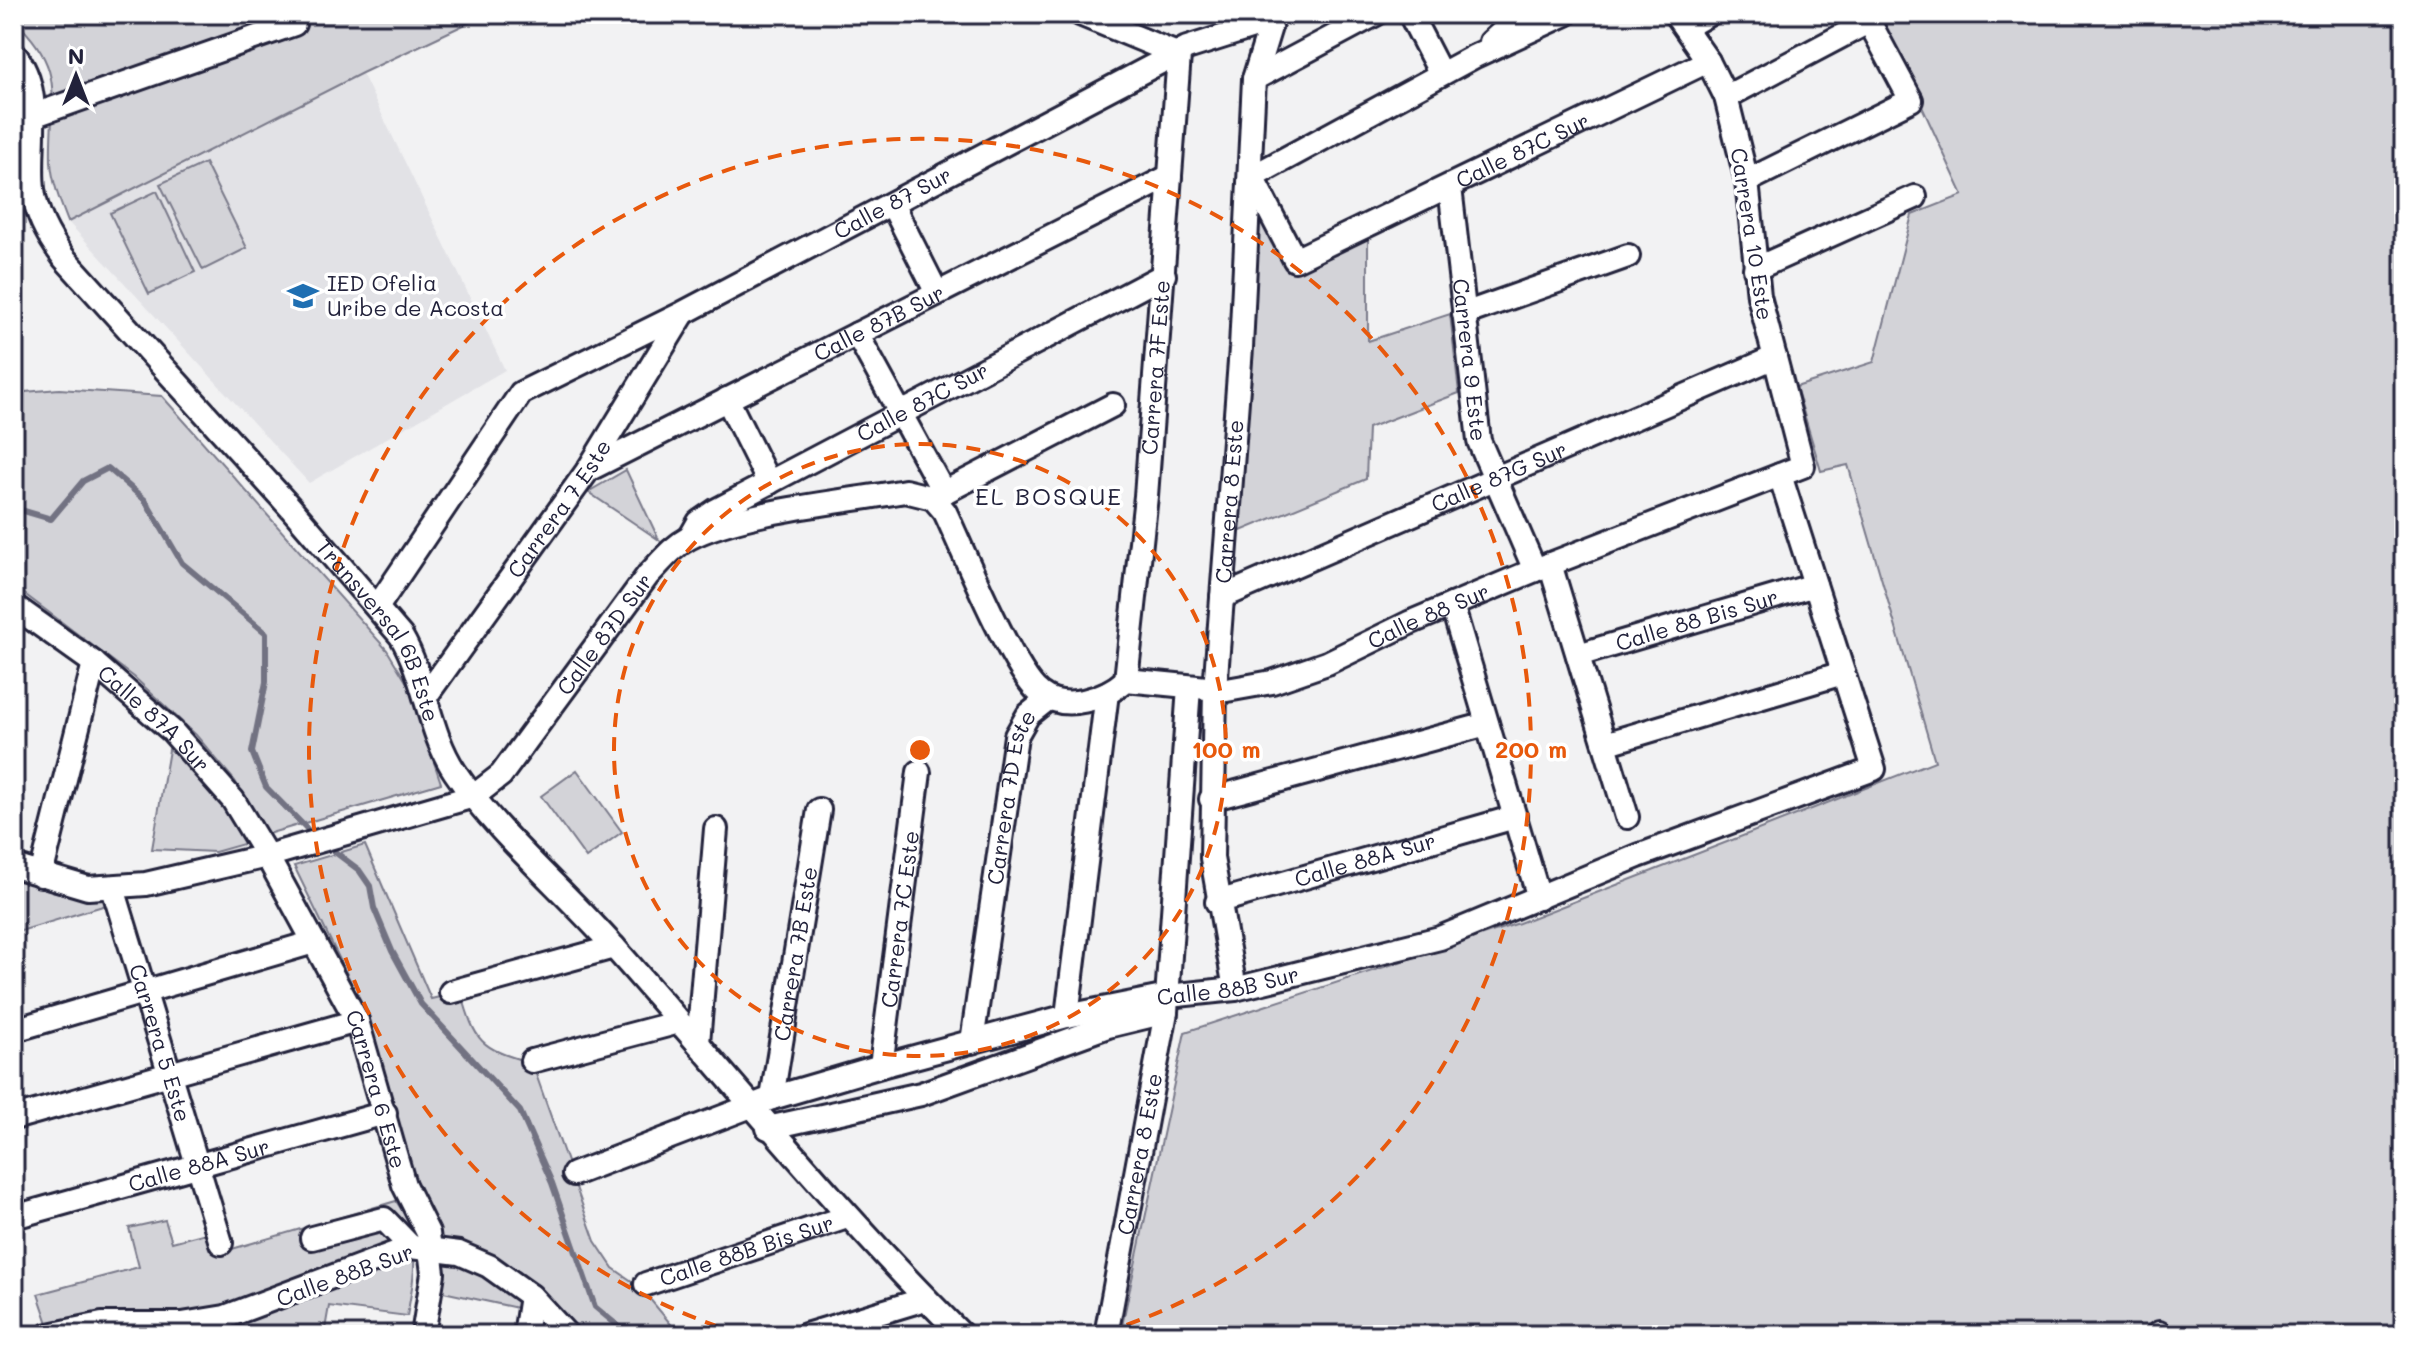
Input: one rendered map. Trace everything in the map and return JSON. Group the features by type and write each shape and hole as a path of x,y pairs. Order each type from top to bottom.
{"street":[{"path":"1080,14 1179,55"},
{"path":"1254,79 1376,14"},
{"path":"1410,14 1441,74"},
{"path":"1475,56 1522,14"},
{"path":"1251,177 1475,56 1566,14"},
{"path":"1680,21 1709,14"},
{"name":"Calle 87 Sur","path":"378,606 521,393 683,313 1179,55 1187,48 1271,18"},
{"name":"Carrera 8 Este","path":"1235,989 1217,902 1211,799 1215,690 1251,177 1254,79 1271,18"},
{"path":"1726,97 1867,18 1911,100 1747,181"},
{"name":"Carrera 10 Este","path":"1680,21 1708,61 1726,97 1747,181 1755,269 1803,466"},
{"path":"32,116 294,24"},
{"name":"Transversal 6B Este","path":"14,54 31,91 33,190 42,221 64,258 378,606 411,653 447,759 474,796 614,947 847,1217 962,1335"},
{"name":"Carrera 7F Este","path":"1067,1016 1116,686 1137,596 1179,55"},
{"name":"Calle 87C Sur","path":"1251,177 1295,260 1708,61"},
{"name":"Calle 87B Sur","path":"588,470 1170,176"},
{"name":"Carrera 9 Este","path":"1450,187 1479,441 1542,567 1578,655 1627,817"},
{"path":"1755,269 1915,197"},
{"path":"892,204 937,293"},
{"path":"1464,314 1628,256"},
{"name":"Calle 87C Sur","path":"690,537 699,522 715,511 1164,275"},
{"name":"Carrera 7 Este","path":"426,696 588,470 683,313"},
{"name":"Carrera 7D Este","path":"857,334 900,413 1017,663 1033,688 1048,699 1028,715 1016,736 972,1042"},
{"name":"Calle 87G Sur","path":"1222,597 1775,357"},
{"path":"727,399 769,483"},
{"path":"938,496 1113,405"},
{"name":"Calle 88 Sur","path":"1048,699 1079,702 1116,686 1243,689 1297,674 1542,567 1803,466"},
{"path":"1605,744 1843,673 1780,475"},
{"name":"Calle 87D Sur","path":"113,888 267,856 474,796 501,775 648,575 673,549 690,537 733,522 905,491 938,496"},
{"name":"Calle 88 Bis Sur","path":"1578,655 1815,585"},
{"path":"1452,605 1539,898"},
{"path":"14,631 16,607"},
{"name":"Calle 87A Sur","path":"16,607 94,663 172,731 233,800 267,856"},
{"path":"41,875 94,663"},
{"name":"Calle 88B Sur","path":"574,1174 772,1098 881,1066 1067,1016 1167,1004 1440,938 1638,856 1874,769 1843,673"},
{"name":"Carrera 8 Este","path":"1106,1335 1167,1004 1189,687"},
{"path":"1211,799 1487,724"},
{"name":"Carrera 7C Este","path":"881,1066 919,772"},
{"name":"Carrera 7B Este","path":"772,1098 819,810"},
{"name":"Calle 88A Sur","path":"1217,902 1515,817"},
{"path":"698,1043 716,829"},
{"name":"Carrera 6 Este","path":"267,856 357,1021 422,1247 433,1273 423,1335"},
{"path":"14,866 88,888 113,888"},
{"name":"Carrera 5 Este","path":"113,888 221,1243"},
{"path":"14,1030 314,942"},
{"path":"451,992 614,947"},
{"name":"Calle 88B Sur","path":"768,1128 921,1094 1167,1004"},
{"path":"14,1118 357,1021"},
{"path":"532,1061 679,1022"},
{"name":"Calle 88A Sur","path":"14,1217 385,1113"},
{"name":"Calle 88B Bis Sur","path":"646,1284 847,1217"},
{"path":"312,1238 384,1219 422,1247"},
{"name":"Calle 88B Sur","path":"49,1335 182,1324 223,1326 422,1247 459,1253 489,1266 531,1296 567,1335"},
{"path":"525,1335 531,1296"},
{"path":"806,1335 925,1299"}],"shaded area":[{"path":"14,14 487,14 362,73 68,222 52,170 53,103 49,70 31,38 14,20"},
{"path":"1879,14 2404,14 2404,1335 1120,1335 1185,1032 1519,923 1935,761 1848,465 1821,471 1796,387 1874,362 1912,215 1963,195"},
{"name":"IED Ofelia Uribe de Acosta","path":"362,73 505,370 309,483 68,222"},
{"path":"205,163 247,248 203,270 160,184"},
{"path":"157,191 195,272 149,294 110,213"},
{"path":"1259,216 1289,271 1368,237 1368,341 1450,314 1459,393 1368,428 1366,479 1236,533"},
{"path":"59,389 162,396 387,650 407,683 441,783 264,835 235,781 196,735 134,677 14,586 14,393"},
{"path":"626,470 659,540 588,492"},
{"path":"170,744 211,779 247,843 215,852 152,849"},
{"path":"577,770 622,832 586,858 541,796"},
{"path":"365,845 431,999 461,992 471,1022 482,1041 501,1053 532,1063 595,1241 613,1268 639,1286 680,1335 519,1335 522,1309 443,1292 441,1237 412,1172 365,1011 294,866"},
{"path":"14,878 55,892 116,902 14,933"},
{"path":"396,1201 413,1242 414,1270 407,1316 329,1306 324,1335 52,1335 38,1294 139,1267 129,1228 165,1220 172,1242 225,1228 232,1249"}],"waterway":[{"path":"14,508 51,519 83,481 108,468 145,500 182,563 266,633 266,682 252,752 266,787 315,837"},
{"path":"327,846 359,870 370,886 374,908 392,951 421,1004 520,1111 552,1183 595,1307 629,1335"}],"place":[{"name":"IED Ofelia Uribe de Acosta","path":"303,296"}],"district":[{"name":"EL BOSQUE","path":"1049,497"}]}
